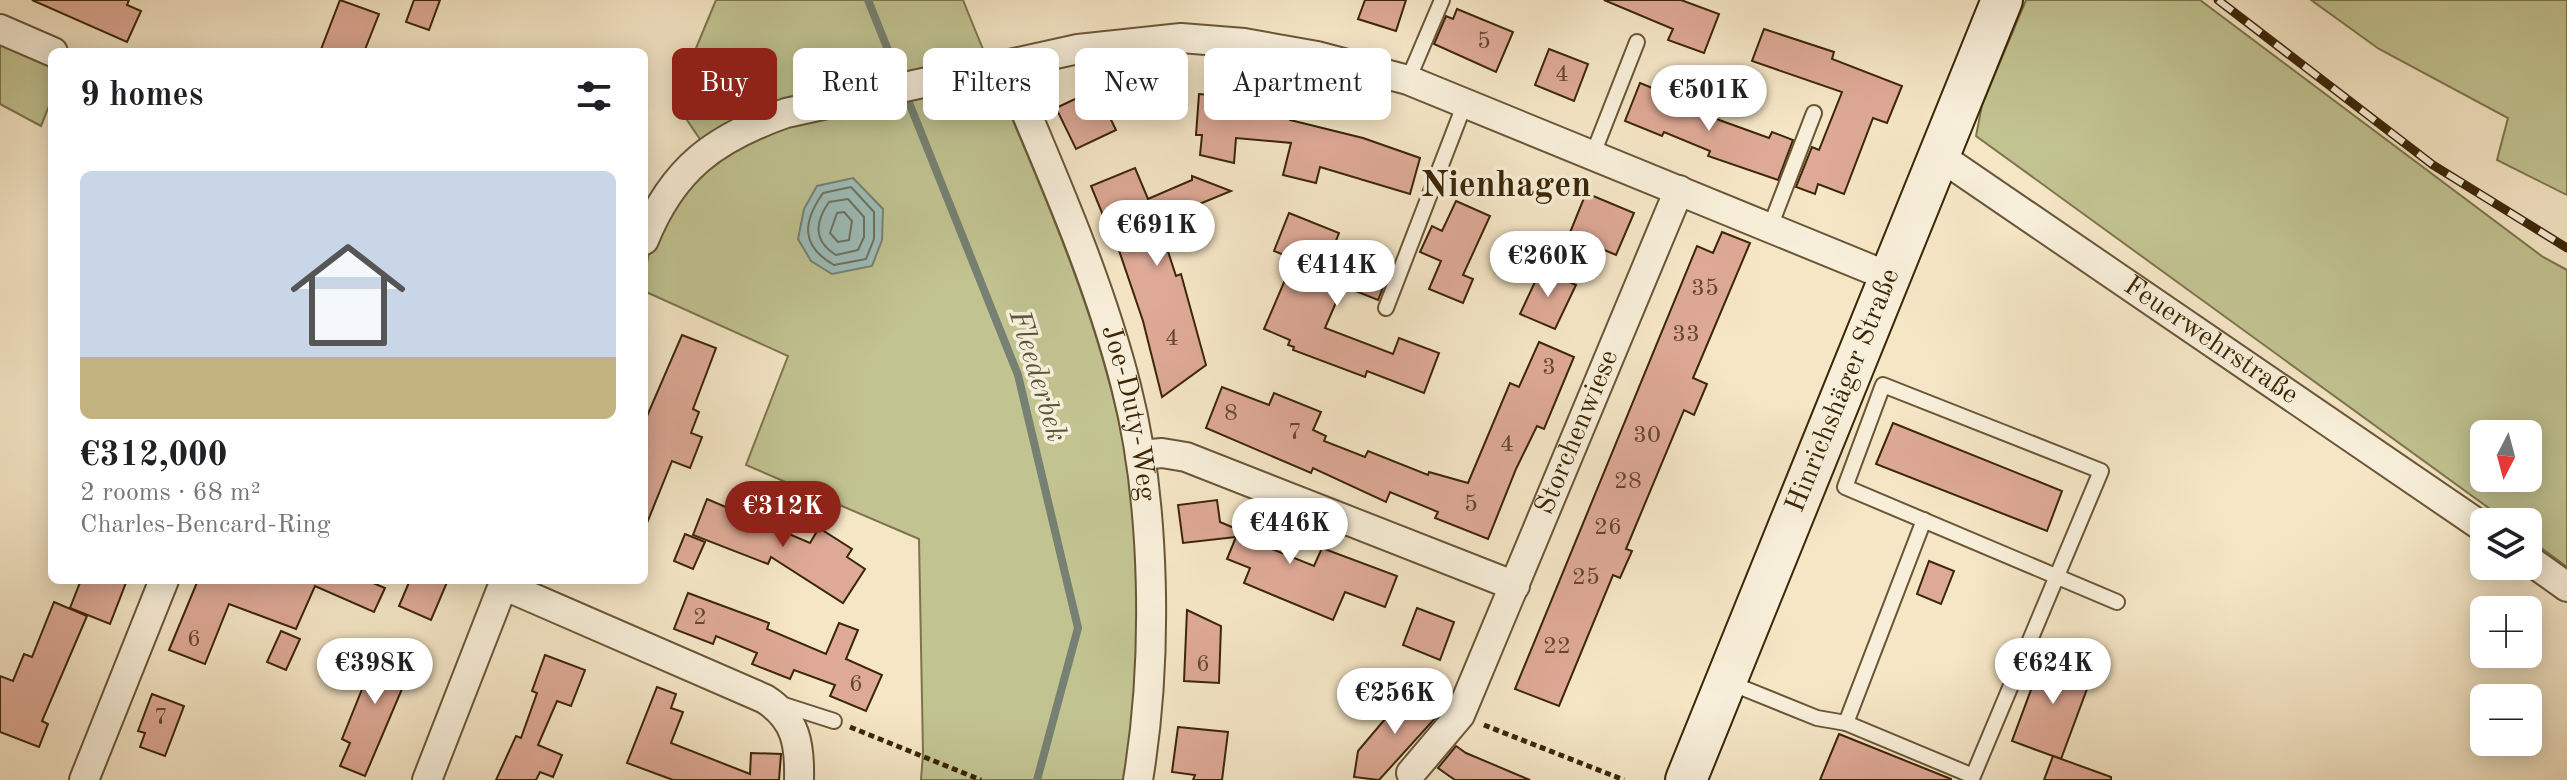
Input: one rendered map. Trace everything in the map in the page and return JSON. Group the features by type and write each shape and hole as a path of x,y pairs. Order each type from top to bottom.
{"main road":[{"name":"Hinrichshäger Straße","path":"1686,780 2002,0"}],"street":[{"path":"0,29 48,50"},
{"path":"1059,54 1181,38 1244,43 1317,56 1408,80 1890,277"},
{"path":"648,233 676,181 707,151 740,129 786,113 923,84"},
{"name":"Joe-Duty-Weg","path":"1030,120 1076,228 1103,306 1127,388 1140,455 1150,653 1138,780"},
{"name":"Feuerwehrstraße","path":"1938,155 2470,518"},
{"name":"Storchenwiese","path":"1411,773 1460,715 1679,190"},
{"path":"1140,455 1162,453 1186,457 1515,586"},
{"path":"2542,569 2567,587"},
{"path":"84,780 162,584"},
{"path":"427,780 504,584"},
{"path":"506,584 765,699 784,711 792,723 799,759 799,780"}],"lane":[{"path":"1408,80 1442,0"},
{"path":"1593,154 1637,42"},
{"path":"1386,308 1465,103"},
{"path":"1770,227 1814,113"},
{"path":"1724,680 1817,718 1846,723 1973,776 2057,575 2101,471 1883,385 1845,487 2057,575 2117,602"},
{"path":"1846,723 1924,520"},
{"path":"765,699 834,721"}],"path":[{"path":"1460,715 1624,780"},
{"path":"834,721 981,780"}],"green space":[{"path":"716,0 963,0 983,48 923,48 923,120 1013,120 1070,260 1112,393 1127,462 1137,533 1140,595 1138,656 1126,780 921,780 919,539 746,465 788,356 648,293 649,252 664,218 712,157 687,120 777,120 777,48 696,48"},
{"path":"2026,0 2200,0 2543,257 2567,270 2567,567 2542,548 2542,508 2489,508 1976,136 1982,105"},
{"path":"2311,0 2567,0 2567,195 2497,160 2508,118 2379,49"},
{"path":"0,43 48,64 48,108 41,126 0,104"}],"water":[{"path":"853,178 883,209 882,240 872,266 832,274 811,261 798,239 804,209 817,186"}],"building":[{"path":"32,0 129,0 127,5 141,11 127,42"},
{"path":"340,0 379,14 366,48 322,48"},
{"path":"414,0 440,0 429,30 406,22"},
{"path":"1365,0 1406,0 1396,31 1358,19"},
{"path":"1604,0 1681,0 1719,14 1704,53 1668,40 1673,29"},
{"path":"1457,9 1513,32 1496,72 1434,44 1446,16 1453,19"},
{"path":"1764,29 1834,52 1832,59 1902,86 1887,123 1873,118 1844,194 1818,184 1815,194 1796,187 1812,147 1819,150 1842,92 1752,61"},
{"path":"1549,49 1588,64 1574,101 1535,85"},
{"path":"1640,83 1677,98 1675,103 1722,121 1769,138 1772,132 1793,140 1778,180 1708,156 1710,151 1664,132 1662,136 1625,121"},
{"path":"1199,94 1204,94 1204,120 1290,120 1363,138 1420,158 1410,194 1320,167 1316,183 1283,175 1291,143 1236,138 1234,163 1200,155 1202,135 1196,135"},
{"path":"1075,99 1075,120 1111,120 1116,130 1076,149 1059,114 1059,107"},
{"path":"1135,168 1148,199 1192,180 1192,176 1231,191 1158,221 1176,276 1181,274 1206,365 1162,397 1143,321 1110,224 1107,225 1091,186"},
{"path":"1586,193 1634,213 1616,255 1569,235"},
{"path":"1456,201 1490,216 1463,275 1473,279 1463,303 1429,289 1441,261 1420,252 1432,226 1442,231"},
{"path":"1289,213 1339,233 1333,248 1390,270 1378,300 1343,286 1325,328 1393,354 1399,338 1439,353 1424,393 1367,371 1365,377 1293,350 1294,347 1288,345 1290,340 1264,329 1294,259 1274,251"},
{"path":"1722,232 1750,243 1693,378 1707,384 1694,415 1684,410 1626,549 1632,551 1620,578 1613,575 1559,706 1515,689 1697,246 1713,253"},
{"path":"1541,269 1576,285 1555,329 1520,314"},
{"path":"682,335 716,348 693,409 699,412 691,433 702,437 690,468 672,461 648,521 648,414"},
{"path":"1539,342 1574,357 1544,429 1537,426 1516,469 1488,539 1435,518 1438,512 1390,492 1386,502 1313,468 1311,473 1206,428 1222,387 1269,405 1274,393 1321,412 1313,430 1326,436 1324,441 1365,457 1368,451 1428,475 1429,472 1468,483 1510,383 1519,387"},
{"path":"1893,423 2062,491 2047,531 1876,464"},
{"path":"707,499 810,543 819,528 852,549 847,557 865,569 843,603 771,557 768,564 693,535"},
{"path":"1217,500 1220,522 1253,536 1242,537 1314,566 1322,548 1397,576 1385,607 1345,592 1333,620 1244,583 1250,568 1227,559 1236,537 1183,543 1178,505"},
{"path":"685,534 705,542 693,569 674,561"},
{"path":"1929,561 1954,571 1941,604 1917,594"},
{"path":"79,584 125,584 110,624 70,608"},
{"path":"196,584 376,584 385,588 374,612 315,586 296,629 229,604 205,664 169,650"},
{"path":"408,584 446,584 431,620 399,606"},
{"path":"688,593 769,623 767,629 826,654 839,623 858,630 846,659 882,675 866,711 830,696 835,685 794,670 790,679 752,664 757,653 716,636 713,644 674,629"},
{"path":"54,602 87,616 42,721 48,724 39,747 0,732 0,676 13,681 24,654 32,657"},
{"path":"1417,608 1454,622 1440,660 1403,645"},
{"path":"1187,610 1221,626 1219,683 1184,681"},
{"path":"281,631 300,639 286,670 267,662"},
{"path":"381,642 416,656 365,776 340,766 350,743 342,739"},
{"path":"2045,652 2094,670 2061,759 2012,741"},
{"path":"545,655 585,670 571,706 557,701 538,745 562,755 553,777 540,772 536,780 496,780 516,736 521,738 537,693 532,691"},
{"path":"657,687 676,694 671,708 683,712 671,743 750,774 751,753 781,754 779,780 673,780 627,763"},
{"path":"1407,693 1439,699 1438,715 1379,780 1354,777 1358,751"},
{"path":"152,694 184,706 165,756 140,747 145,733 138,731"},
{"path":"1178,727 1228,732 1222,780 1193,780 1195,775 1172,772"},
{"path":"1839,734 1951,779 1951,780 1820,780"},
{"path":"1456,746 1530,780 1455,780 1438,768"},
{"path":"2053,756 2111,777 2111,780 2044,780"}],"waterway":[{"name":"Fleederbek","path":"868,0 1018,375 1078,628 1037,780"}],"railway":[{"path":"2218,0 2433,165 2567,248"}],"district":[{"name":"Nienhagen","path":"1506,187"}]}
